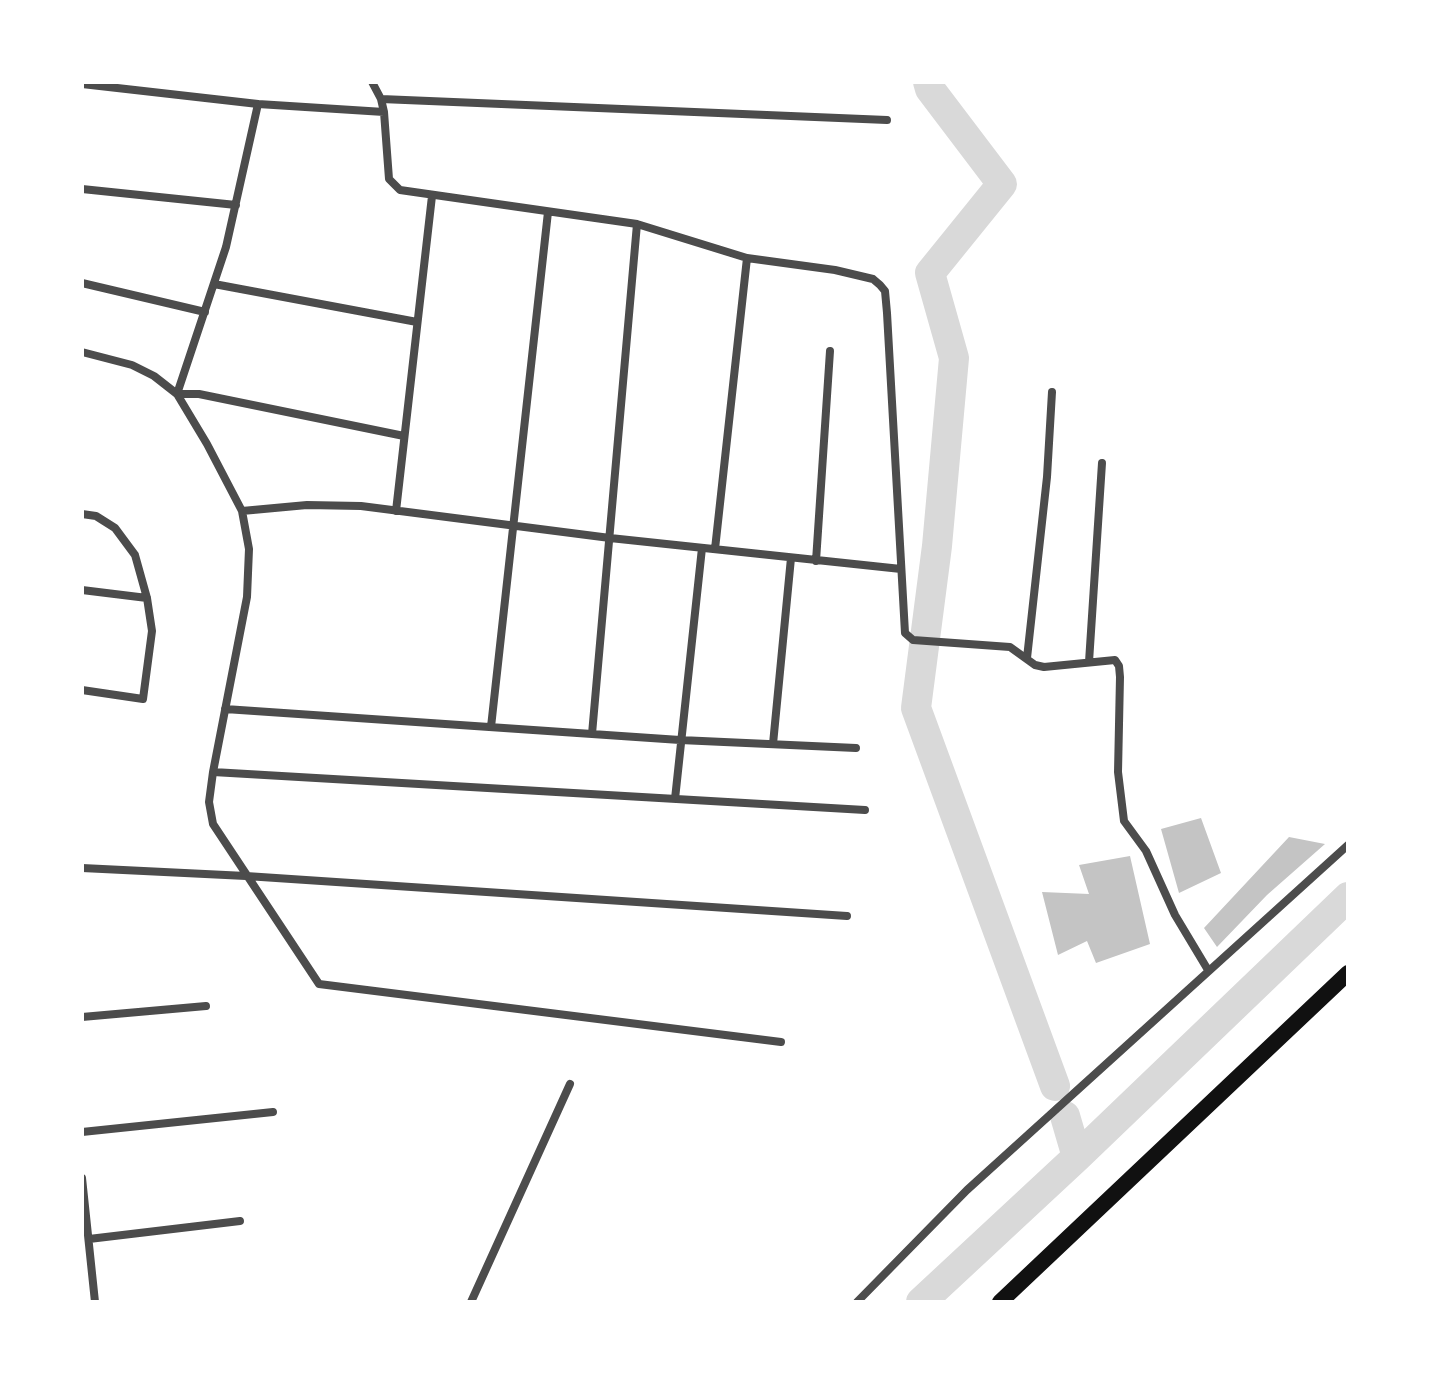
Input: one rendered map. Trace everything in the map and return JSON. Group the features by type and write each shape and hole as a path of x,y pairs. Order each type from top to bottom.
{"main road":[{"path":"1000,1302 1348,973"}],"street":[{"path":"372,82 384,112 389,179 400,190 637,224 747,258 835,270 873,279 885,291 905,633 913,640 1010,647 1044,667 1115,660 1119,666 1118,772 1124,821 1146,851 1175,915 1208,970"},
{"path":"82,84 258,104 384,112"},
{"path":"381,99 887,120"},
{"path":"177,394 226,247 258,104"},
{"path":"82,189 236,205"},
{"path":"396,511 432,196"},
{"path":"491,727 548,212"},
{"path":"592,734 637,224"},
{"path":"715,549 747,258"},
{"path":"82,283 205,312"},
{"path":"214,284 417,322"},
{"path":"816,561 830,351"},
{"path":"82,352 132,365 154,376 177,394 242,511 249,549 247,597 209,802 213,824 319,984 781,1042"},
{"path":"1027,658 1047,477 1052,392"},
{"path":"177,394 199,394 404,436"},
{"path":"1089,662 1102,463"},
{"path":"242,511 307,505 361,506 610,538 901,569"},
{"path":"82,514 96,516 115,528 135,555 152,631 143,699 82,690"},
{"path":"675,799 702,548"},
{"path":"773,744 791,558"},
{"path":"82,590 147,598"},
{"path":"225,709 680,740 856,748"},
{"path":"213,772 865,810"},
{"path":"857,1302 967,1190 1348,845"},
{"path":"82,868 847,916"},
{"path":"82,1017 206,1006"},
{"path":"471,1302 570,1084"},
{"path":"82,1132 273,1112"},
{"path":"82,1178 89,1239 87,1260 95,1302"},
{"path":"89,1239 240,1221"}],"building":[{"path":"1201,818 1221,873 1179,893 1161,829"},
{"path":"1289,837 1325,844 1267,895 1217,947 1204,928"},
{"path":"1130,856 1150,944 1096,963 1087,941 1058,955 1042,892 1089,894 1079,865"}],"waterway":[{"path":"928,82 930,89 1002,184 930,273 954,358 937,546 916,708 1055,1086"},
{"path":"921,1302 1348,897"},
{"path":"1065,1116 1077,1157"}]}
